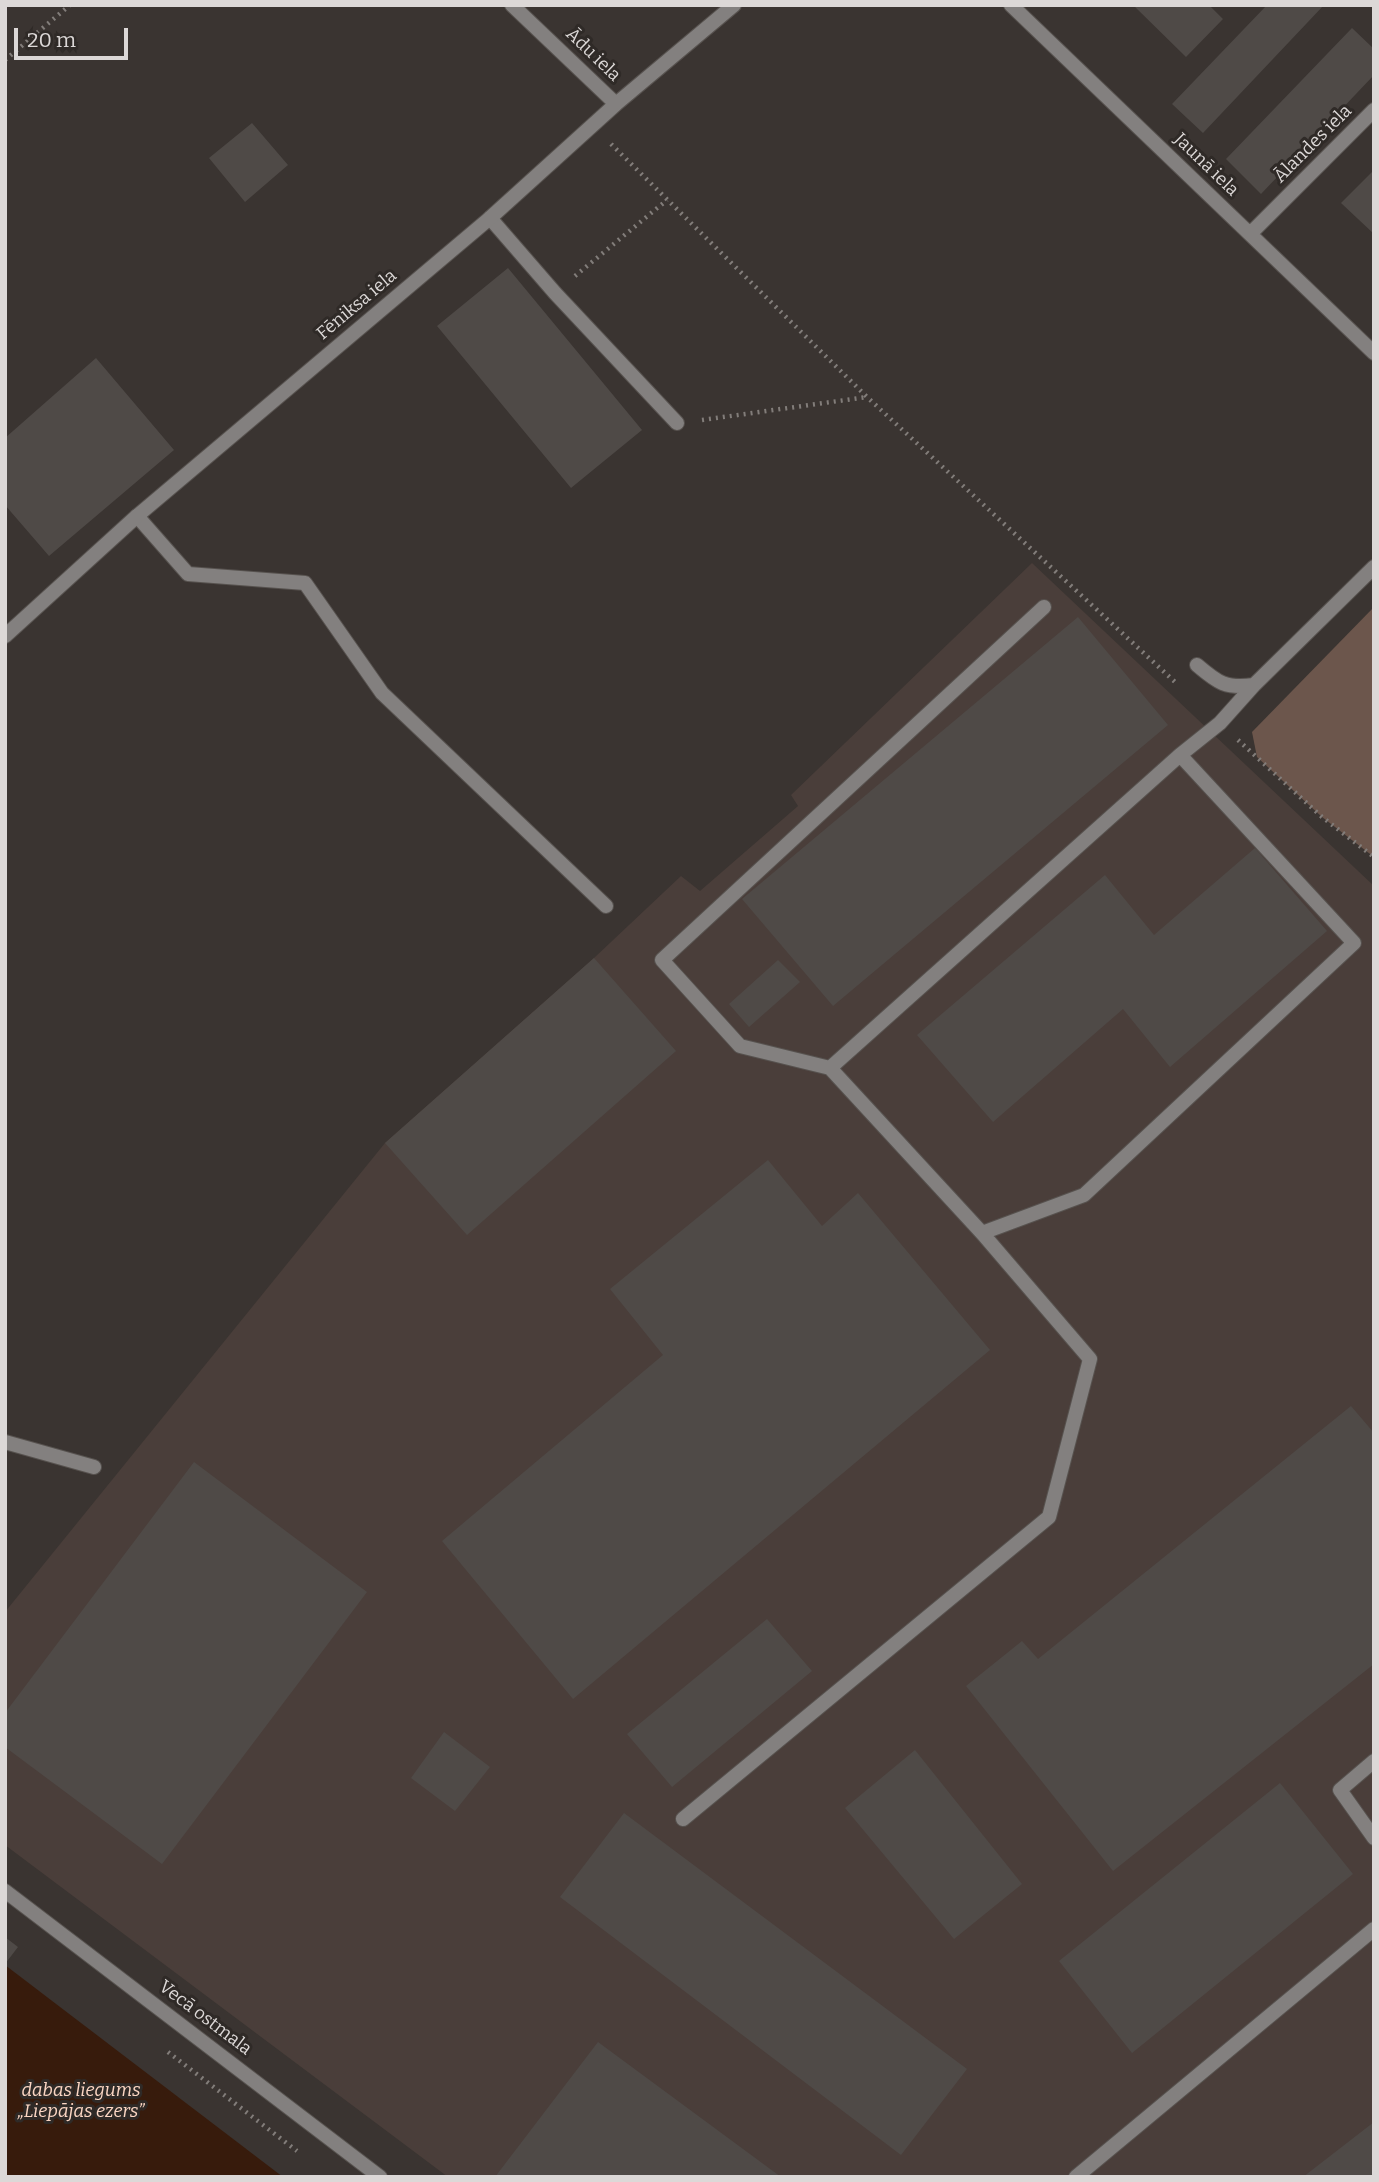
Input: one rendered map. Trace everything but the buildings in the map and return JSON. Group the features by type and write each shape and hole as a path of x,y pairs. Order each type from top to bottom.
{"street":[{"name":"Ādu iela","path":"512,5 616,104"},
{"name":"Fēniksa iela","path":"5,636 137,516 490,218 616,104 734,5"},
{"name":"Jaunā iela","path":"1011,5 1374,353"},
{"name":"Ālandes iela","path":"1250,234 1374,110"},
{"path":"490,218 555,293 677,423"},
{"path":"137,516 188,575 305,583 382,693 606,906"},
{"path":"830,1068 1180,755 1220,723 1254,685 1374,566"},
{"path":"684,1819 1049,1517 1090,1359 982,1233 830,1068 740,1046 662,960 1044,607"},
{"path":"1197,665 1217,682 1234,688 1254,685"},
{"path":"982,1233 1084,1195 1354,943 1180,755"},
{"path":"5,1442 93,1467"},
{"path":"1374,1760 1340,1790 1374,1838"},
{"name":"Vecā ostmala","path":"5,1891 380,2177"},
{"path":"1076,2177 1374,1929"}],"path":[{"path":"5,60 70,5"},
{"path":"594,126 867,397 1179,686"},
{"path":"555,293 667,200"},
{"path":"677,423 867,397"},
{"path":"1220,723 1322,817 1374,858"}],"shaded area":[{"path":"1032,563 1374,886 1374,2177 448,2177 5,1845 5,1612 385,1143 594,958 681,876 700,891 798,806 791,795"},
{"path":"1374,607 1374,857 1322,817 1257,757 1252,732"},
{"name":"dabas liegums „Liepājas ezers”","path":"5,1965 283,2177 5,2177"}]}
